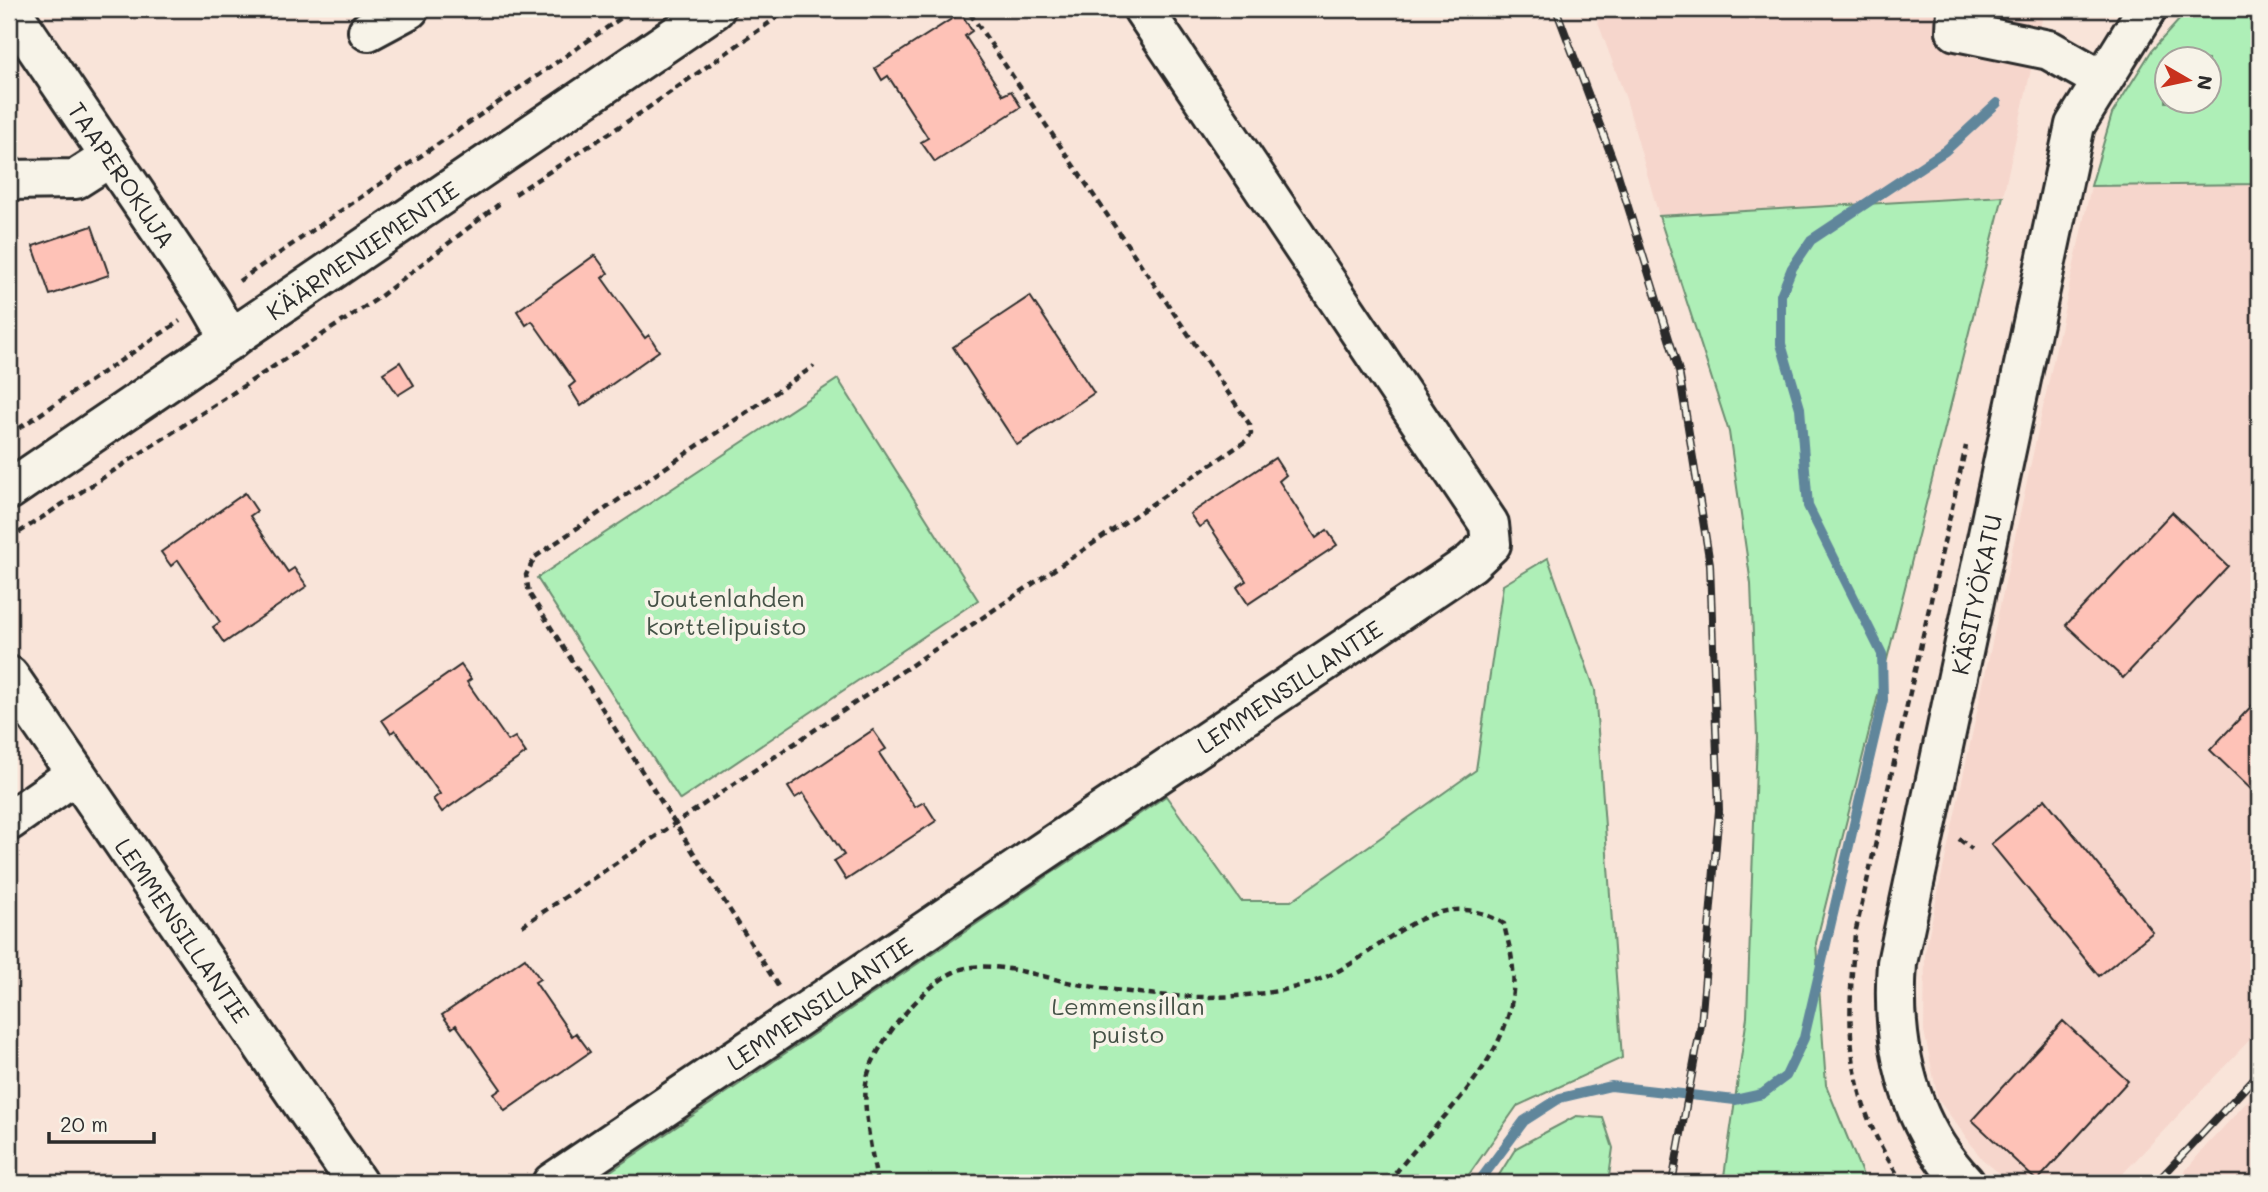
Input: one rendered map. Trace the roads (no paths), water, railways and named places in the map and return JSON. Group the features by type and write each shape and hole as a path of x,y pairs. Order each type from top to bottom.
{"street":[{"name":"TAAPEROKUJA","path":"10,9 209,302 231,340"},
{"path":"368,31 409,9"},
{"name":"KÄÄRMENIEMENTIE","path":"9,490 715,9"},
{"name":"LEMMENSILLANTIE","path":"552,1183 1471,563 1491,544 1489,524 1143,9"},
{"path":"1957,9 1956,30 2049,50 2102,80"},
{"name":"KÄSITYÖKATU","path":"1965,1183 1949,1167 1912,1101 1897,1036 1897,963 2075,124 2147,9"},
{"path":"9,180 76,179 109,158"},
{"name":"LEMMENSILLANTIE","path":"12,688 76,774 357,1183"},
{"path":"9,821 76,774"}],"waterway":[{"path":"1478,1183 1524,1121 1560,1098 1611,1086 1735,1100 1762,1094 1786,1076 1804,1038 1883,700 1882,654 1808,506 1800,408 1781,344 1781,295 1792,268 1811,240 1945,151 1997,103"}],"railway":[{"path":"1556,9 1616,168 1679,371 1710,564 1719,810 1701,1025 1672,1183"},
{"path":"2156,1183 2259,1073"}],"park label":[{"name":"Joutenlahden korttelipuisto","path":"726,611"},
{"name":"Lemmensillan puisto","path":"1128,1019"}]}
